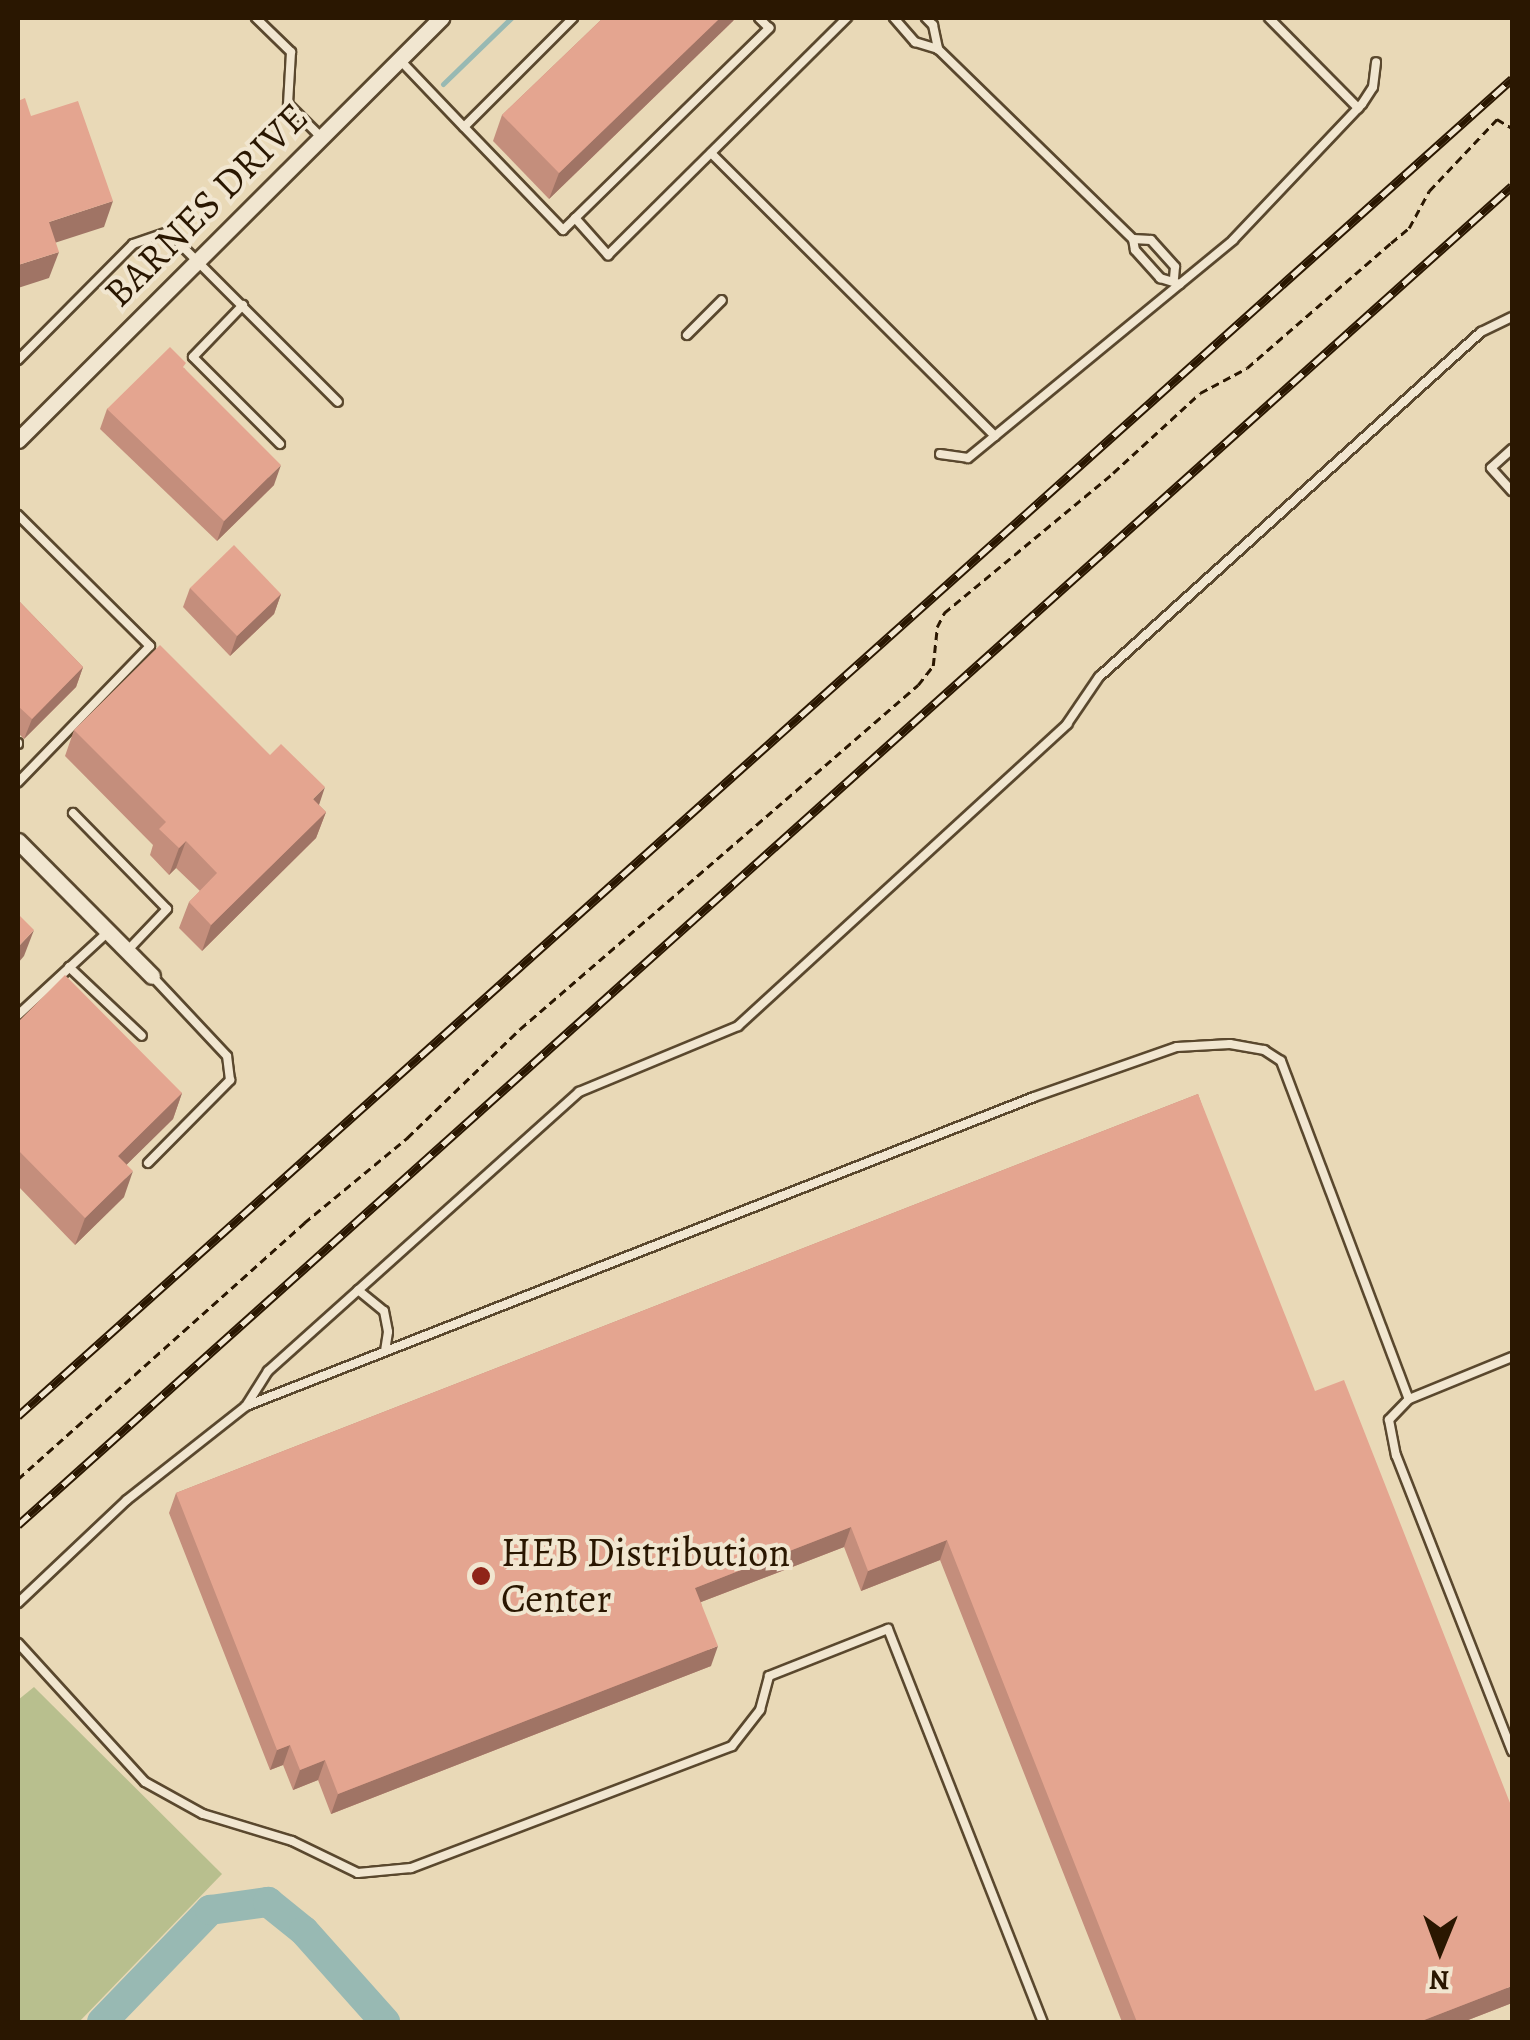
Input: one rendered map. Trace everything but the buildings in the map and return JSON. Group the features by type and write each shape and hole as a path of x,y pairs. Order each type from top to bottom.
{"street":[{"name":"BARNES DRIVE","path":"18,440 442,18"},
{"path":"18,841 152,976"}],"lane":[{"path":"256,18 290,52 288,104 320,136"},
{"path":"464,126 573,18"},
{"path":"399,59 563,230 769,28 759,18"},
{"path":"576,218 608,255 847,18"},
{"path":"894,18 915,42 938,49 1133,239 1135,250 1160,278 1177,281"},
{"path":"926,18 933,24 938,49"},
{"path":"1269,18 1358,108"},
{"path":"940,454 968,458 1177,281 1233,240 1358,108 1373,87 1376,62"},
{"path":"711,153 995,436"},
{"path":"18,360 132,244 168,232 338,402"},
{"path":"1133,239 1151,240 1175,267 1177,281"},
{"path":"687,335 722,300"},
{"path":"244,305 192,357 280,444"},
{"path":"246,1406 268,1371 579,1092 738,1026 1068,724 1100,676 1481,332 1512,317"},
{"path":"1512,449 1491,468 1512,491"},
{"path":"18,514 163,659"},
{"path":"18,782 150,646"},
{"path":"74,813 167,909 127,951"},
{"path":"18,1014 108,932"},
{"path":"70,967 142,1036"},
{"path":"148,1163 230,1080 227,1056 152,976"},
{"path":"18,1603 127,1500 246,1406 1130,1061 1177,1047 1230,1044 1264,1050 1281,1061 1409,1398"},
{"path":"358,1290 384,1311 388,1332 385,1351"},
{"path":"1512,1357 1409,1398 1389,1420 1396,1455 1512,1751"},
{"path":"18,1643 145,1782 202,1814 292,1840 358,1873 410,1868 732,1746 760,1710 769,1676 888,1629 1044,2022"}],"path":[{"path":"18,1479 304,1223 407,1138 520,1029 918,686 933,666 937,627 944,613 1113,473 1200,393 1248,368 1392,243 1408,228 1429,191 1497,120 1512,128"}],"green space":[{"path":"34,1687 222,1874 79,2022 18,2022 18,1700"}],"waterway":[{"path":"443,84 511,18"},
{"path":"102,2022 210,1910 268,1902 304,1931 385,2022"}],"railway":[{"path":"18,1416 1512,79"},
{"path":"18,1525 1512,186"}],"place":[{"name":"HEB Distribution Center","path":"481,1576"}]}
